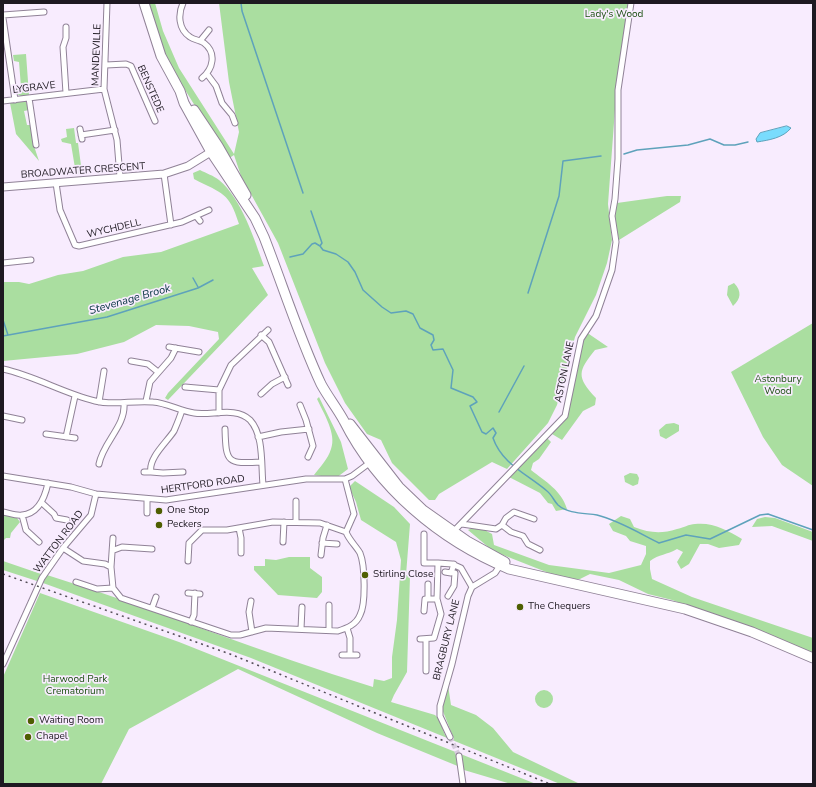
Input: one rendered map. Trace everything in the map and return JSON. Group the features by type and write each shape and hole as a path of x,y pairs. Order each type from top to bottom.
{"highway":[{"path":"144,3 161,56 180,91 189,101 215,149 249,199 309,358 322,386 344,422 350,424 358,440 374,460 390,487 406,504 485,559 501,563 522,574 538,576 699,613 752,632 813,658"}],"street":[{"name":"MANDEVILLE","path":"107,3 104,89 105,99 115,130 120,177"},
{"path":"183,3 179,13 182,26 188,35 208,47 212,55 212,65 204,76 216,86 222,104 232,115 235,123"},
{"name":"ASTON LANE","path":"451,535 565,416 581,339 596,316 612,270 616,242 612,216 618,159 618,90 631,3"},
{"path":"15,100 10,55 3,16 44,12"},
{"path":"200,41 210,31 211,24"},
{"name":"LYGRAVE","path":"66,27 66,38 63,47 66,94"},
{"path":"3,56 10,55"},
{"name":"BENSTEDE","path":"106,64 126,64 132,66 155,121"},
{"name":"LYGRAVE","path":"3,101 104,89"},
{"path":"29,98 36,145"},
{"path":"80,129 82,137 115,130"},
{"name":"BROADWATER CRESCENT","path":"3,187 164,174 188,166 215,149"},
{"path":"164,174 171,225"},
{"name":"WYCHDELL","path":"56,183 60,210 75,245 84,246 171,225 209,210"},
{"path":"196,216 200,221"},
{"path":"3,263 31,260"},
{"path":"16,262 17,268"},
{"path":"219,413 219,390 231,365 268,330"},
{"path":"262,335 269,342 288,385"},
{"path":"168,347 200,352"},
{"path":"146,401 148,384 171,358 176,348"},
{"path":"131,360 148,364 158,372"},
{"path":"3,368 75,396 99,402 124,403 146,401 161,403 195,413 236,413 245,416 252,423 258,437 263,485"},
{"path":"99,402 104,371"},
{"path":"261,394 268,391 274,382 285,378"},
{"path":"185,387 196,386 219,390"},
{"path":"66,437 75,396"},
{"path":"99,464 101,456 122,420 124,403"},
{"path":"300,405 316,446 308,458"},
{"path":"151,472 153,460 172,432 182,410"},
{"path":"296,414 303,412"},
{"path":"3,416 16,416 22,420"},
{"path":"225,429 228,438 227,455 232,461 237,463 261,462"},
{"path":"258,437 281,432 309,429"},
{"path":"46,434 75,438"},
{"path":"346,532 354,514 345,479 352,476 374,460"},
{"path":"144,472 176,470 183,472"},
{"name":"HERTFORD ROAD","path":"3,476 48,483 96,494 100,493 147,500 178,499 306,479 345,479"},
{"path":"3,512 22,515 32,510 42,502 48,483"},
{"name":"WATTON ROAD","path":"3,664 42,578 63,548 91,515 96,494"},
{"path":"146,513 147,500"},
{"path":"296,501 294,509 296,522"},
{"path":"42,502 56,518 67,520"},
{"path":"462,524 496,529 502,525 506,518 514,512 534,519"},
{"path":"22,515 26,530 39,542"},
{"path":"283,542 287,535 284,522"},
{"path":"113,538 114,550 111,567 113,588 121,598 231,635 240,635 266,628 338,631 354,624 361,613 363,582 360,554 346,532 327,525 284,522 261,523 239,528 202,530 189,543 188,561"},
{"path":"321,555 322,543 327,525"},
{"path":"502,525 510,532 523,536 526,546 540,550"},
{"path":"239,528 242,538 241,553"},
{"path":"424,534 424,563 454,564 463,570 472,587 495,573 501,563"},
{"path":"322,543 337,544"},
{"path":"114,550 122,547 152,549"},
{"path":"63,548 83,561 105,564 111,567"},
{"path":"426,671 423,639 434,638 437,633 442,612 437,599 438,563"},
{"path":"448,596 454,586 454,564"},
{"path":"76,582 98,589 113,588"},
{"path":"428,584 428,599"},
{"name":"BRAGBURY LANE","path":"450,737 440,716 440,706 452,664 468,596 472,587"},
{"path":"188,593 197,594 194,615 191,622"},
{"path":"152,608 156,597"},
{"path":"424,611 425,599 437,599"},
{"path":"251,601 249,612 252,632"},
{"path":"328,630 329,605"},
{"path":"301,629 299,617 302,607"},
{"path":"347,628 350,638 350,655"},
{"path":"342,655 357,656"},
{"path":"459,756 464,784"}],"green space":[{"name":"Lady's Wood","path":"147,3 155,3 163,31 179,68 234,154 239,132 229,82 219,3 628,3 617,82 608,204 612,240 607,263 596,295 575,337 557,405 548,423 507,469 492,462 439,494 435,500 429,500 392,463 381,440 367,434 345,403 325,363 278,243 241,176 234,155 228,159 164,56"},
{"path":"26,54 29,95 21,96 17,94 17,88 21,87 19,62 14,61 13,55"},
{"path":"22,101 26,102 29,110 24,111 27,125 32,125 34,146 39,161 16,134 10,103"},
{"path":"74,128 76,143 78,143 82,173 76,174 71,144 62,142 61,139 67,137 66,129"},
{"path":"200,170 219,180 227,188 241,208 264,266 252,268 268,295 168,400 165,398 168,393 219,339 218,332 189,326 156,325 124,342 77,354 3,361 3,282 19,282 29,284 58,275 83,271 123,257 161,252 239,224 232,206 224,195 194,179 193,173"},
{"path":"667,196 681,196 680,202 619,240 614,215 617,203"},
{"path":"734,283 737,286 740,295 738,301 733,306 727,295 728,286"},
{"name":"Astonbury Wood","path":"813,323 813,486 782,465 763,437 731,372"},
{"path":"586,332 608,347 595,350 585,363 583,369 582,379 596,398 595,405 583,411 562,440 552,434 566,417 582,338"},
{"path":"319,397 341,442 348,469 336,478 314,475 328,456 332,443 331,430 317,399"},
{"path":"674,423 679,425 679,431 666,439 660,436 659,430 666,424"},
{"path":"547,438 551,442 539,459 533,463 531,470 557,491 567,509 556,511 552,504 548,503 540,493 509,477"},
{"path":"630,473 637,474 639,478 638,484 633,486 625,482 624,476"},
{"path":"355,481 394,507 410,524 406,575 410,576 407,672 391,702 435,715 439,719 445,735 454,739 442,709 448,685 451,705 476,715 493,728 513,752 580,784 560,784 251,658 43,583 47,575 373,687 374,679 384,681 392,678 392,657 397,620 401,560 396,542 361,520 356,502 349,487"},
{"path":"3,514 17,518 20,522 11,533 10,538 6,538 3,541"},
{"path":"621,516 630,519 634,527 650,532 666,532 690,525 708,524 720,527 742,539 739,545 719,548 708,544 700,544 689,564 681,569 677,562 683,552 677,549 657,557 650,561 652,579 692,597 813,638 813,653 672,600 648,594 619,580 590,574 580,579 564,579 493,551 468,530 474,528 483,529 492,534 494,545 549,565 609,573 641,565 646,554 646,546 630,541 626,536 613,531 609,524"},
{"path":"765,517 775,518 813,532 813,541 772,526 752,527 757,519"},
{"path":"289,557 310,557 310,568 322,577 322,592 317,598 278,595 254,570 254,566 265,566 265,559 276,560"},
{"path":"3,561 41,574 37,581 3,570"},
{"name":"Harwood Park Crematorium","path":"40,593 179,642 536,784 511,784 464,770 461,757 460,767 377,733 238,669 129,729 101,784 3,784 3,677"},
{"path":"544,690 550,693 553,699 550,705 544,708 538,705 535,699 538,693"}],"water":[{"path":"787,126 791,128 784,134 776,138 757,142 756,139 760,133"}],"waterway":[{"path":"241,3 242,11 303,193"},
{"path":"624,154 637,150 688,145 710,139 724,145 735,145 748,142"},
{"path":"528,293 559,196 563,161 601,156"},
{"path":"311,211 322,243 320,246"},
{"name":"Stevenage Brook","path":"290,257 303,254 312,244 315,243 323,250 336,254 348,262 355,272 363,290 382,307 391,313 406,311 413,314 420,328 433,335 434,340 431,345 433,350 443,349 453,370 451,388 473,397 477,402 470,406 482,432 486,434 493,428 496,433 493,438 502,455 516,468 547,491 562,508 572,512 605,517 659,543 686,535 710,539 760,515 768,514 813,530"},
{"path":"193,278 198,287"},
{"name":"Stevenage Brook","path":"3,336 107,317 198,288 213,280"},
{"path":"3,320 8,335"},
{"path":"499,412 524,366"}],"tunnel":[{"path":"450,737 459,756"}],"railway":[{"path":"3,574 230,654 550,784"}],"place":[{"name":"One Stop","path":"159,511"},
{"name":"Peckers","path":"159,525"},
{"name":"Stirling Close","path":"365,575"},
{"name":"The Chequers","path":"520,607"},
{"name":"Waiting Room","path":"31,721"},
{"name":"Chapel","path":"28,737"}]}
